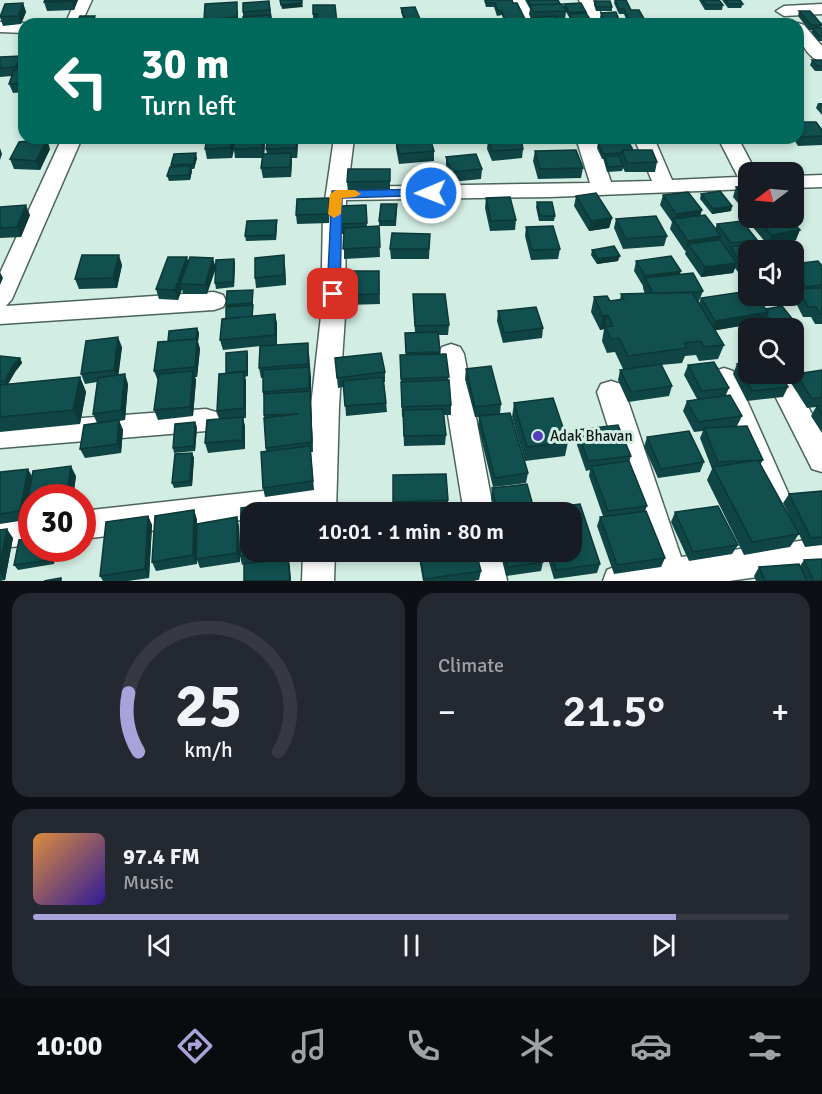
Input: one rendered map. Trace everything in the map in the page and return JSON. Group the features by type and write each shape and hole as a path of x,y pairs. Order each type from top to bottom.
{"street":[{"path":"76,18 84,0"},
{"path":"520,0 527,18"},
{"path":"587,0 594,18"},
{"path":"780,5 822,9"},
{"path":"780,5 791,18"},
{"path":"0,27 18,27"},
{"path":"804,35 822,57"},
{"path":"0,299 69,144"},
{"path":"321,502 325,406 333,316 336,194 343,144"},
{"path":"588,144 602,189"},
{"path":"647,144 664,185"},
{"path":"731,144 740,162"},
{"path":"804,182 822,181"},
{"path":"336,194 602,189 738,183"},
{"path":"0,315 214,301"},
{"path":"451,354 477,502"},
{"path":"619,581 671,574 800,542 724,378"},
{"path":"782,384 822,460"},
{"path":"611,392 671,574"},
{"path":"0,436 206,420"},
{"path":"96,524 240,512"},
{"path":"0,534 18,532"},
{"path":"318,581 319,562"},
{"path":"488,562 491,581"}],"building":[{"path":"45,0 72,0 72,1 44,2"},
{"path":"280,0 302,0 302,3 281,5"},
{"path":"486,0 512,0 513,3 517,3 524,18 504,18 495,3 487,3"},
{"path":"528,0 558,0 560,4 531,5"},
{"path":"615,0 626,0 631,10 639,10 644,18 628,18 624,9 619,9"},
{"path":"703,0 719,0 723,5 706,5"},
{"path":"726,0 740,0 743,4 729,4"},
{"path":"269,1 270,10 243,12 243,3"},
{"path":"594,1 610,1 612,7 597,7"},
{"path":"237,2 237,17 204,18 205,4"},
{"path":"23,3 18,16 0,17 5,4"},
{"path":"581,3 586,12 569,12 564,4"},
{"path":"562,4 566,11 534,12 530,5"},
{"path":"313,5 335,5 336,18 317,18 317,14 313,14"},
{"path":"415,7 420,18 405,18 401,8"},
{"path":"799,11 810,11 822,25 811,25"},
{"path":"616,12 618,18 603,18 601,13"},
{"path":"586,13 589,18 571,18 570,14"},
{"path":"269,15 269,18 243,18"},
{"path":"80,16 95,16 94,18 79,18"},
{"path":"555,16 556,18 532,18"},
{"path":"812,28 822,28 822,36 819,36"},
{"path":"18,56 16,67 0,68 0,57"},
{"path":"812,60 822,60 822,66 817,66"},
{"path":"14,70 18,70 18,83 9,84"},
{"path":"804,122 816,122 822,130 822,136 804,137"},
{"path":"18,144 44,144 36,161 10,159"},
{"path":"206,144 231,144 230,148 205,149"},
{"path":"234,144 262,144 262,148 233,149"},
{"path":"267,144 296,144 296,148 266,149"},
{"path":"397,144 432,144 434,151 399,154"},
{"path":"489,144 522,144 523,149 492,151"},
{"path":"598,144 630,144 633,150 622,150 622,153 603,154"},
{"path":"576,150 583,168 540,169 535,151"},
{"path":"622,150 652,150 657,162 627,163"},
{"path":"196,153 193,164 171,165 174,154"},
{"path":"291,153 290,167 261,168 263,154"},
{"path":"476,154 482,169 451,172 446,157"},
{"path":"605,156 619,156 623,166 608,167"},
{"path":"191,166 189,175 167,176 170,167"},
{"path":"348,169 390,169 390,181 347,182"},
{"path":"720,191 732,206 713,209 701,194"},
{"path":"688,192 702,210 676,214 663,195"},
{"path":"596,193 612,218 591,221 576,196"},
{"path":"510,197 516,220 491,221 486,198"},
{"path":"329,198 329,214 296,215 297,199"},
{"path":"537,202 552,202 555,216 540,216"},
{"path":"381,204 397,204 395,221 379,221"},
{"path":"26,205 17,227 0,228 0,207"},
{"path":"366,205 367,223 340,224 340,206"},
{"path":"705,215 721,236 688,241 673,219"},
{"path":"656,216 667,236 626,239 616,219"},
{"path":"277,220 275,235 245,236 247,221"},
{"path":"738,221 738,228 748,228 757,240 738,240 738,242 731,243 717,224"},
{"path":"379,226 380,247 343,249 344,228"},
{"path":"553,226 560,249 532,250 526,227"},
{"path":"765,228 798,228 800,230 771,235"},
{"path":"392,233 430,234 429,249 390,249"},
{"path":"720,240 737,263 705,267 688,244"},
{"path":"614,246 620,256 598,259 592,250"},
{"path":"738,246 738,258 730,247"},
{"path":"82,255 119,255 113,278 75,279"},
{"path":"284,255 284,275 255,278 255,258"},
{"path":"671,256 681,271 645,276 636,261"},
{"path":"168,257 187,257 175,290 156,289"},
{"path":"190,257 213,258 205,285 180,284"},
{"path":"234,259 233,282 215,283 216,260"},
{"path":"818,261 822,266 822,285 806,287 804,263"},
{"path":"347,271 379,271 379,294 346,295"},
{"path":"693,273 703,291 653,293 645,278"},
{"path":"822,288 822,314 816,307 808,307 804,299 804,289"},
{"path":"253,290 252,303 226,305 227,291"},
{"path":"692,292 724,345 704,347 701,341 684,343 687,348 628,356 619,338 611,339 605,327 613,326 608,315 603,316 594,297 607,296 610,301 624,299 621,294"},
{"path":"738,292 738,306 764,306 768,312 715,321 701,298"},
{"path":"413,294 445,294 449,325 415,326"},
{"path":"253,305 252,316 226,319 226,307"},
{"path":"782,306 792,318 768,318 766,309"},
{"path":"536,307 543,328 504,333 498,311"},
{"path":"275,314 275,335 220,340 222,319"},
{"path":"197,328 196,339 168,341 169,331"},
{"path":"438,332 440,352 406,353 405,333"},
{"path":"118,337 114,370 81,374 86,341"},
{"path":"197,339 195,367 154,371 158,342"},
{"path":"308,343 308,364 259,368 260,346"},
{"path":"247,351 247,371 226,373 226,353"},
{"path":"381,353 385,372 337,378 335,358"},
{"path":"446,354 449,377 401,379 400,355"},
{"path":"0,356 20,358 5,381 0,381"},
{"path":"714,362 729,388 702,391 688,365"},
{"path":"661,364 672,386 631,392 620,370"},
{"path":"491,366 501,404 475,407 466,369"},
{"path":"309,367 309,388 263,392 263,370"},
{"path":"822,370 822,397 812,399 802,384 804,373"},
{"path":"193,371 190,407 154,410 159,374"},
{"path":"244,372 244,408 217,411 219,374"},
{"path":"125,374 121,410 93,414 98,378"},
{"path":"80,377 73,410 0,417 0,385"},
{"path":"383,377 386,403 345,406 343,381"},
{"path":"449,380 451,405 402,407 401,382"},
{"path":"748,384 786,384 788,387 752,391"},
{"path":"310,391 312,442 266,448 264,418 298,414 264,415 264,394"},
{"path":"730,395 742,416 698,422 687,401"},
{"path":"553,398 568,442 527,447 514,403"},
{"path":"443,409 446,435 404,436 403,410"},
{"path":"510,413 528,473 495,478 479,416"},
{"path":"243,417 242,440 205,443 207,420"},
{"path":"119,420 117,444 80,449 84,425"},
{"path":"195,422 194,446 173,448 175,424"},
{"path":"618,425 631,456 588,461 577,430"},
{"path":"747,426 763,460 718,462 704,428"},
{"path":"689,431 704,462 661,469 647,437"},
{"path":"310,446 313,481 263,488 261,452"},
{"path":"192,453 190,481 172,483 175,454"},
{"path":"758,460 799,534 752,542 713,467"},
{"path":"629,461 647,506 608,511 591,466"},
{"path":"71,466 68,484 31,484 33,471"},
{"path":"28,469 25,484 18,484 18,511 0,514 0,472"},
{"path":"446,474 448,500 393,502 393,475"},
{"path":"527,484 532,502 495,502 492,488"},
{"path":"822,491 822,537 811,538 789,494"},
{"path":"718,506 738,545 693,552 675,512"},
{"path":"194,510 193,555 152,562 155,516"},
{"path":"582,510 600,564 556,570 554,562 582,562"},
{"path":"646,511 665,558 617,565 600,517"},
{"path":"148,516 145,569 100,576 106,522"},
{"path":"237,517 237,553 196,559 197,524"},
{"path":"7,529 0,564 0,530"},
{"path":"18,545 18,562 36,562 14,565"},
{"path":"822,559 822,581 814,581 804,560"},
{"path":"288,562 290,581 244,581 244,564"},
{"path":"421,562 479,562 481,571 424,579"},
{"path":"507,562 543,562 508,567"},
{"path":"799,564 807,581 765,581 759,567"},
{"path":"61,578 61,581 44,581"}],"slow traffic":[{"path":"334,214 336,194 355,194"}],"place":[{"name":"Adak Bhavan","path":"538,436"}],"route":[{"path":"333,294 336,194 431,193"}]}
